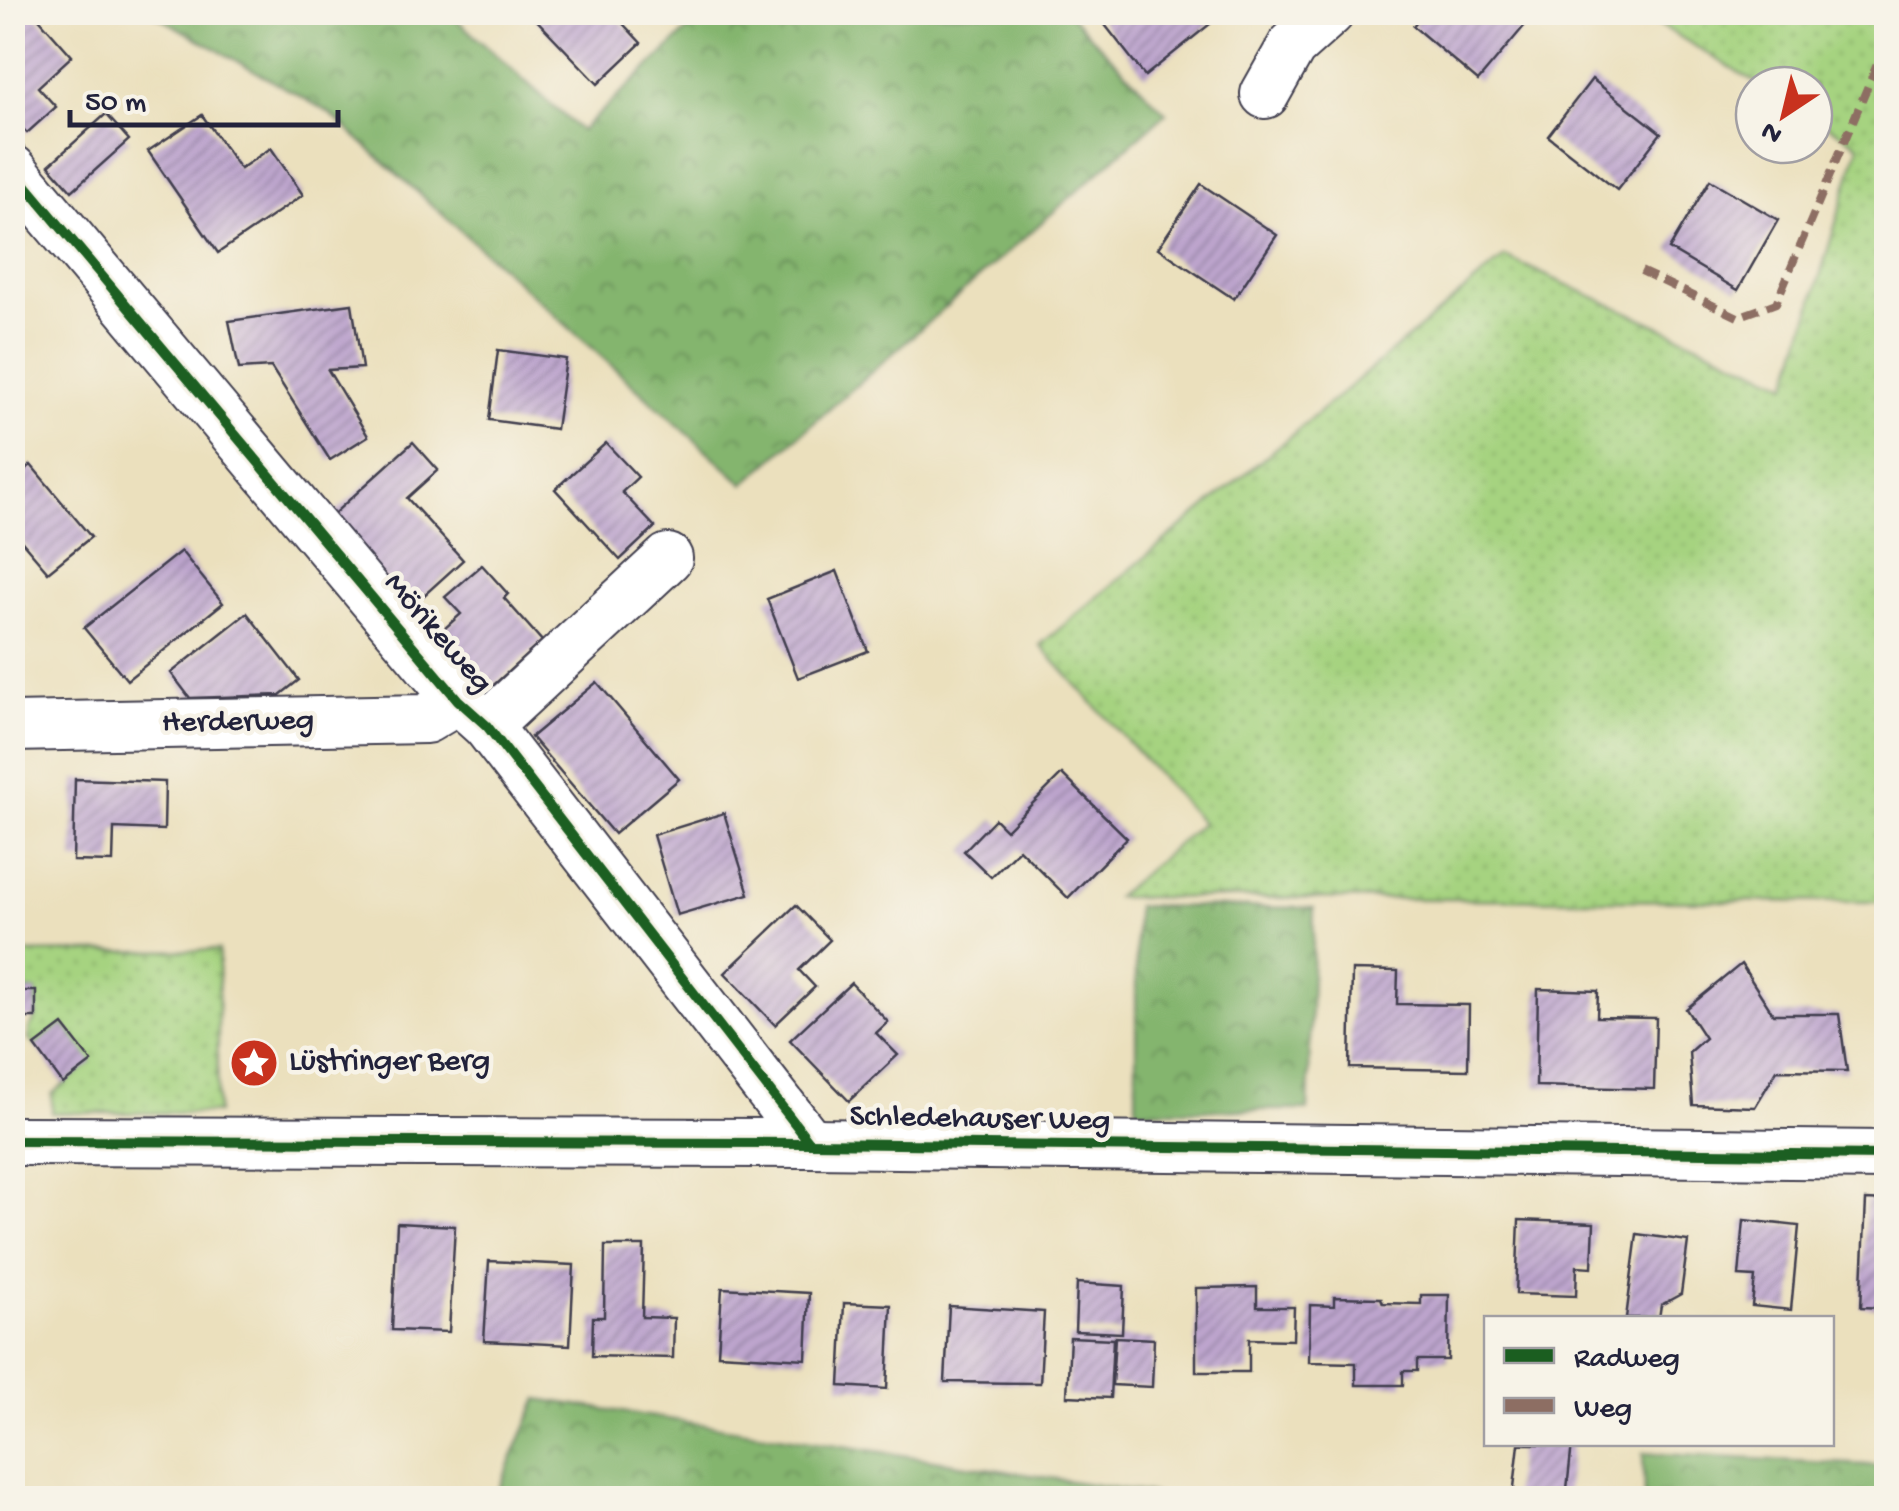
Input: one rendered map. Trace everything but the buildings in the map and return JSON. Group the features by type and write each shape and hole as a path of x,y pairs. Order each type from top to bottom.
{"street":[{"path":"1265,94 1292,46 1330,12"},
{"name":"Mörikeweg","path":"12,169 472,713 810,1143"},
{"name":"Herderweg","path":"12,727 426,719 472,713 668,558"},
{"name":"Schledehauser Weg","path":"28,1131 1886,1155"}],"green space":[{"path":"152,13 449,13 581,131 706,13 1068,13 1166,113 744,484 328,112"},
{"path":"1640,13 1886,13 1883,902 1116,897 1202,823 1040,645 1505,257 1788,384 1859,145 1834,129 1834,65 1734,65 1734,69"},
{"path":"1136,906 1314,908 1308,1110 1136,1110"},
{"path":"219,950 217,1113 52,1113 52,1094 91,1062 63,1025 35,1046 29,1039 29,1029 36,1018 36,991 13,991 12,953"},
{"path":"538,1399 1148,1493 1167,1498 495,1498"},
{"path":"1643,1453 1886,1466 1886,1498 1644,1498"}],"marked path":[{"path":"1641,271 1738,317 1776,303 1886,43"}],"cycle path":[{"path":"12,169 458,700 487,726 810,1143"},
{"path":"12,1141 810,1143 1886,1155"}],"place":[{"name":"Lüstringer Berg","path":"254,1063"}]}
